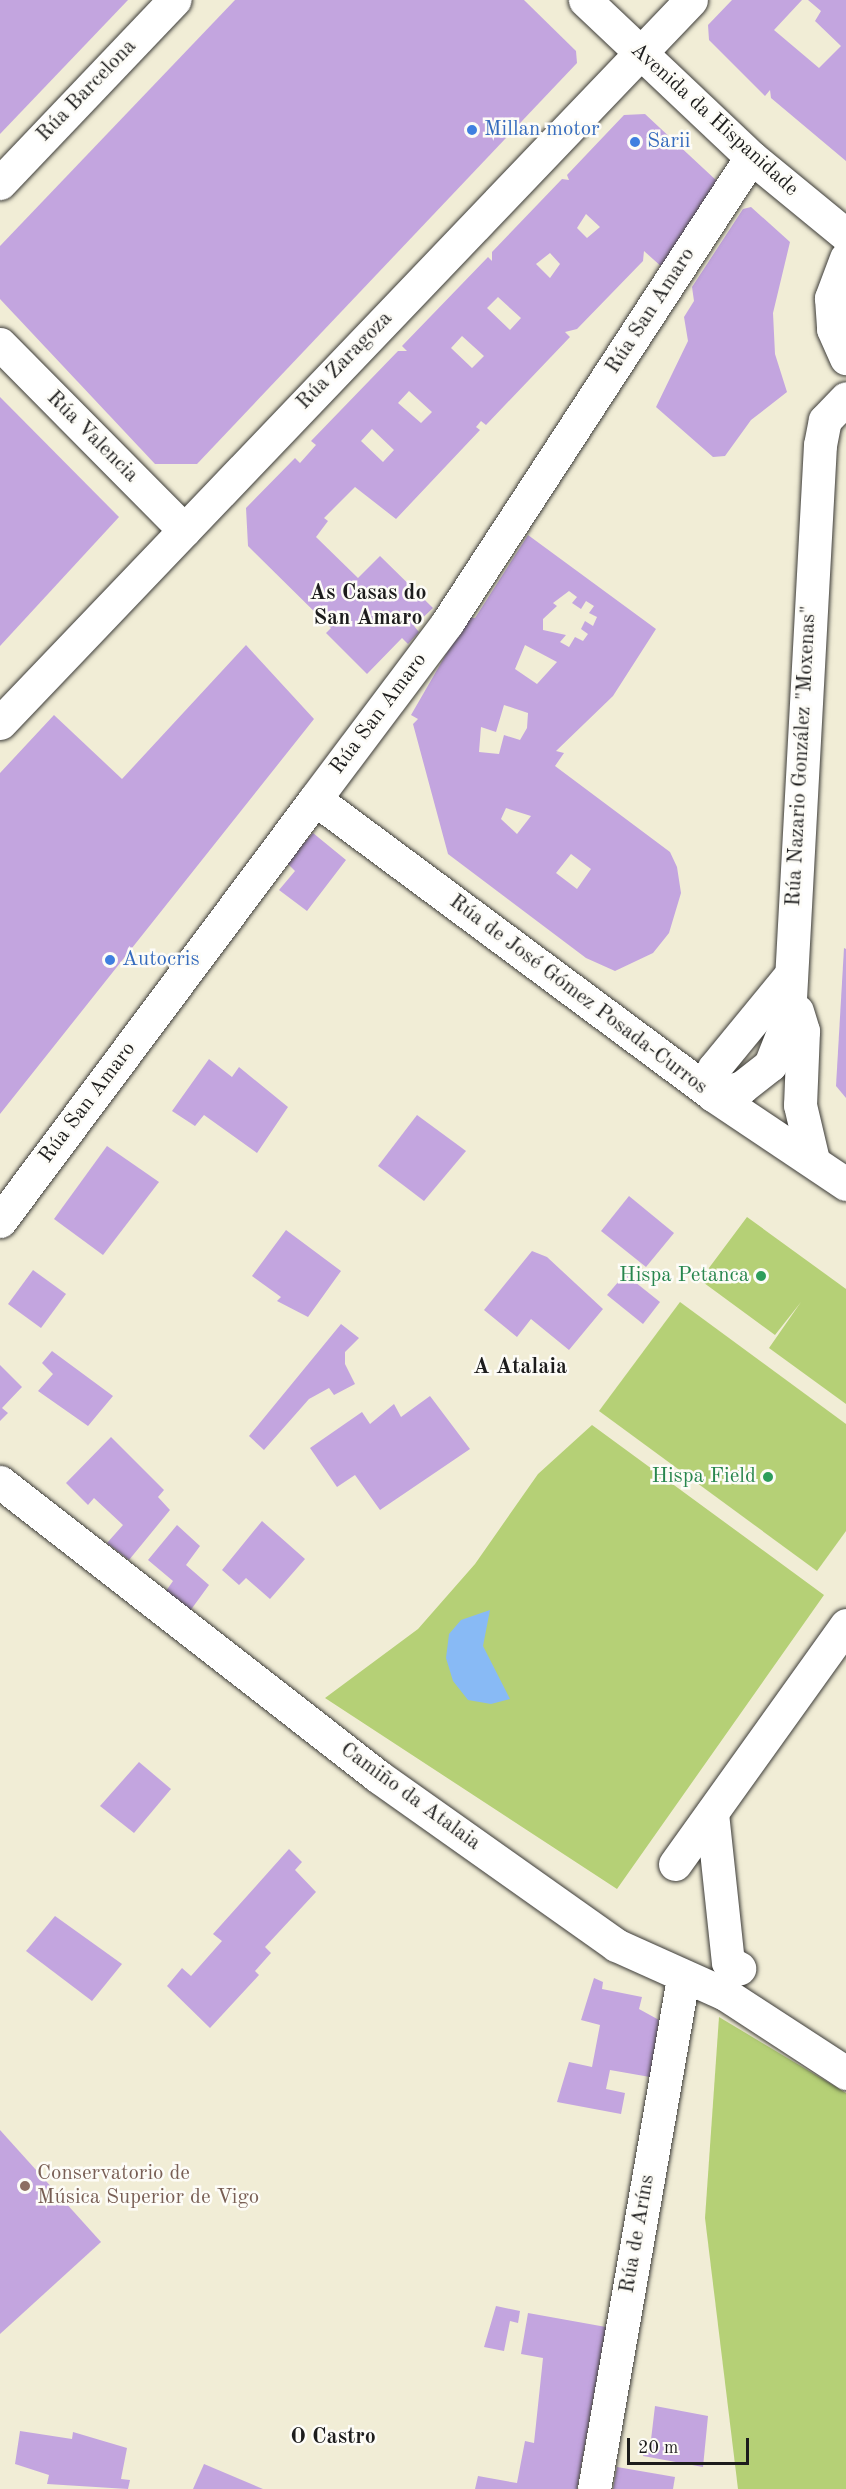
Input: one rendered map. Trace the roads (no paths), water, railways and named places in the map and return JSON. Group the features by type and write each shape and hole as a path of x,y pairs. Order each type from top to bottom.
{"street":[{"name":"Rúa Barcelona","path":"0,183 174,0"},
{"name":"Avenida da Hispanidade","path":"585,0 751,158 846,235"},
{"name":"Rúa Zaragoza","path":"0,723 641,55 691,0"},
{"name":"Rúa San Amaro","path":"0,1221 447,623 751,158"},
{"path":"846,258 831,298 833,329 846,358"},
{"name":"Rúa Valencia","path":"0,344 184,530"},
{"name":"Rúa Nazario González \"Moxenas\"","path":"713,1095 742,1087 770,1065 787,1028 788,978 820,445 825,420 846,398"},
{"name":"Rúa de José Gómez Posada-Curros","path":"315,799 713,1095 846,1184"},
{"path":"713,1095 714,1068 788,978"},
{"path":"788,978 803,1031 800,1105 813,1160"},
{"name":"Camiño da Atalaia","path":"0,1482 379,1776 616,1945 683,1978 725,1994 846,2073"},
{"path":"675,1864 846,1625"},
{"path":"712,1813 728,1962 739,1968"},
{"name":"Rúa de Aríns","path":"594,2489 683,1978"}],"water":[{"path":"490,1610 483,1646 510,1699 491,1704 468,1700 453,1681 446,1658 449,1634 461,1620"}],"place":[{"name":"Millan motor","path":"472,130"},
{"name":"Sarii","path":"635,142"},
{"name":"Autocris","path":"110,960"},
{"name":"Hispa Petanca","path":"761,1276"},
{"name":"Hispa Field","path":"768,1477"},
{"name":"Conservatorio de Música Superior de Vigo","path":"25,2186"}],"district":[{"name":"As Casas do San Amaro","path":"368,606"},
{"name":"A Atalaia","path":"520,1368"},
{"name":"O Castro","path":"333,2438"}]}
